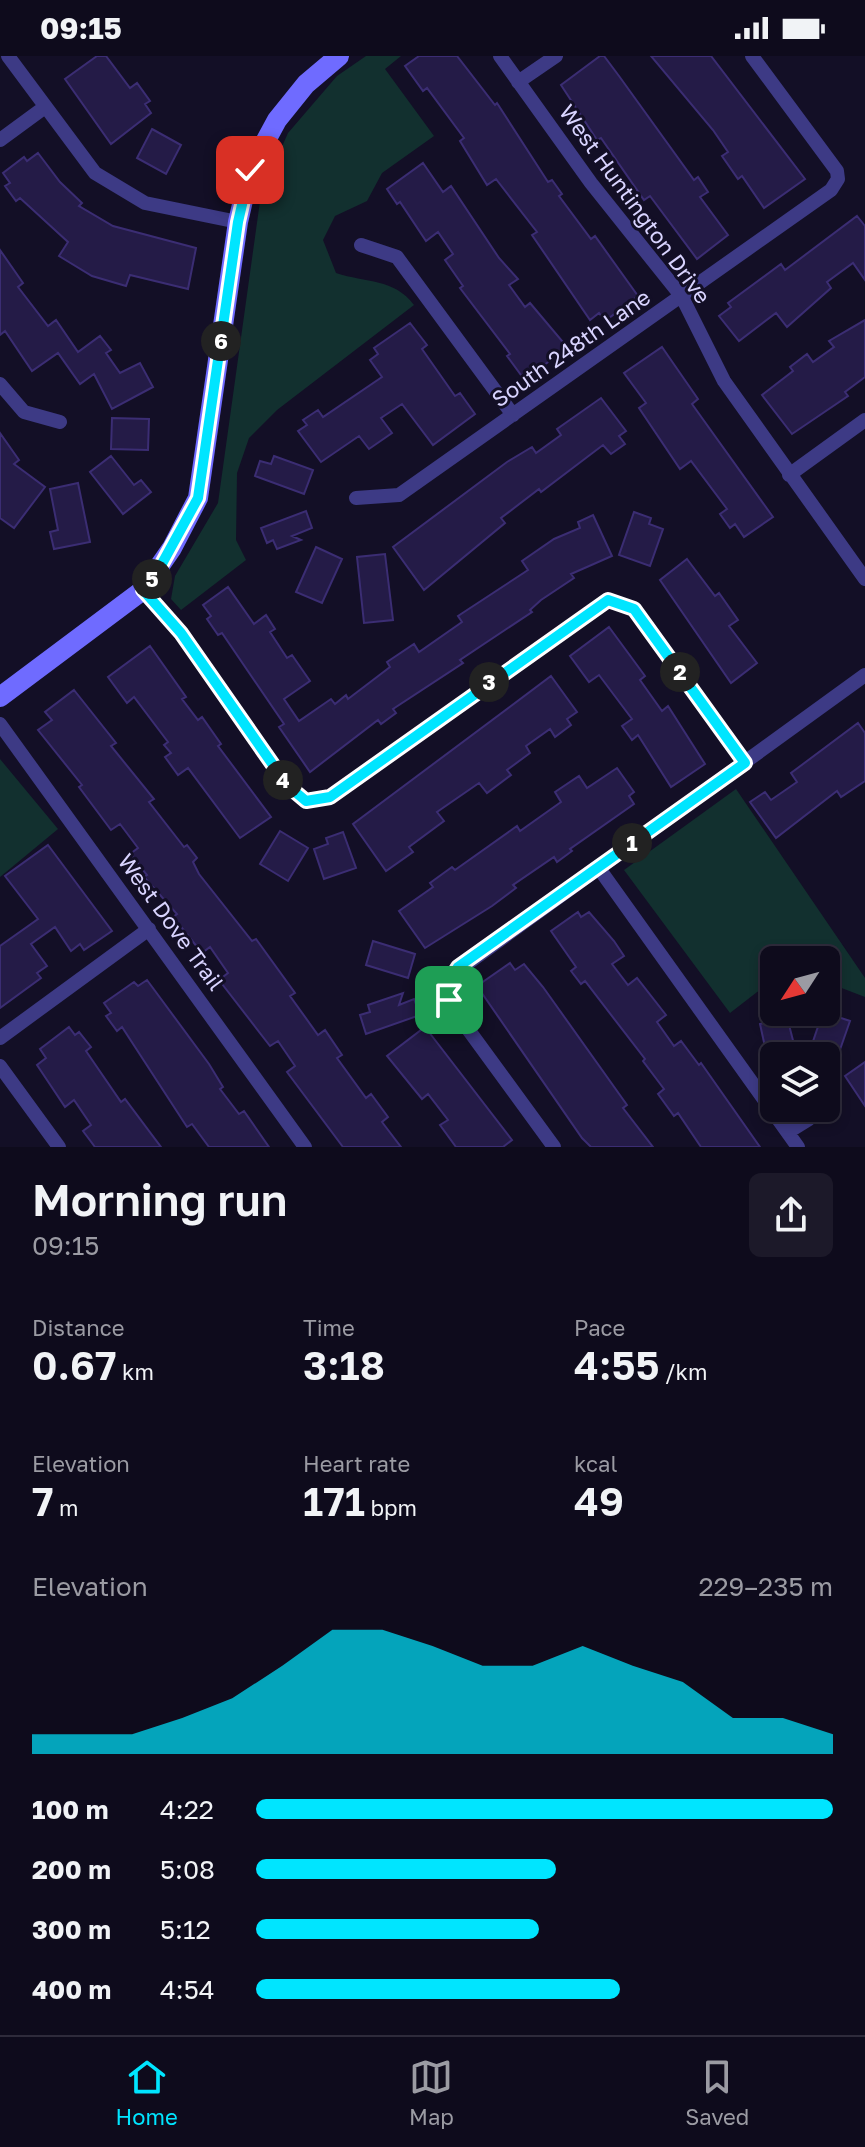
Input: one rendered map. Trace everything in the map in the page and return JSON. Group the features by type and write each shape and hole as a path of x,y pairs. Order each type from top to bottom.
{"street":[{"path":"8,56 95,173 121,192 145,203 238,222"},
{"path":"0,697 143,590 158,571 198,498 238,222 250,170 277,120 306,84 339,56"},
{"name":"West Huntington Drive","path":"500,56 591,183 682,297 724,381 865,579"},
{"path":"518,82 556,56"},
{"name":"South 248th Lane","path":"356,498 399,495 831,190 838,179 837,171 752,56"},
{"path":"0,140 45,107"},
{"path":"361,245 397,257 513,415"},
{"path":"0,384 24,412 60,422"},
{"path":"789,475 865,420"},
{"path":"143,590 181,633 287,785 306,801 330,797 601,602 617,600 634,609 745,763"},
{"path":"554,1147 454,1010 445,987 458,967 865,675"},
{"name":"West Dove Trail","path":"0,724 305,1147"},
{"path":"598,867 798,1147"},
{"path":"0,1038 149,929"},
{"path":"0,1066 59,1147"},
{"path":"788,1132 804,1122"}],"green space":[{"path":"366,56 401,56 385,69 434,136 382,173 367,201 335,216 323,240 336,273 398,290 414,305 277,410 249,438 237,473 236,540 246,560 181,610 171,599 175,576 218,503 261,194 288,133 337,76"},
{"path":"0,759 58,829 0,877"},
{"path":"736,789 865,978 865,997 840,987 840,946 760,946 760,990 730,1013 624,870"}],"building":[{"path":"97,56 106,56 130,88 137,83 150,101 145,104 151,113 111,144 65,79"},
{"path":"419,56 457,56 495,105 497,103 548,182 552,180 562,194 559,196 591,239 595,236 638,296 605,321 599,313 590,320 532,235 537,232 496,179 487,185 460,141 464,138 427,88 423,91 405,66"},
{"path":"604,56 694,180 698,177 708,192 700,197 728,235 697,259 650,196 644,200 601,138 597,140 561,85"},
{"path":"651,56 711,56 805,179 764,208 742,176 738,179 722,156 728,152 713,130"},
{"path":"152,129 181,145 166,174 137,158"},
{"path":"38,153 60,182 82,203 79,206 113,226 196,248 188,289 130,275 126,286 92,276 59,256 68,242 20,198 16,201 5,186 10,183 3,173 24,157 27,161"},
{"path":"423,163 443,192 451,186 499,258 518,279 509,285 525,307 530,303 568,348 524,379 507,356 510,354 460,288 463,286 445,260 453,254 438,232 426,241 400,202 397,204 387,189"},
{"path":"857,216 865,226 865,280 853,263 827,282 831,288 787,327 776,313 739,341 719,316 731,307 728,303 781,264 785,270"},
{"path":"0,250 23,283 18,287 48,326 56,320 78,352 100,336 111,350 106,353 120,373 140,363 153,387 112,409 94,374 80,384 58,353 32,371 5,331 0,335"},
{"path":"865,320 865,377 845,392 848,396 792,434 762,395 793,371 790,367 807,354 813,362 834,347 829,341"},
{"path":"410,323 427,345 422,349 455,396 460,393 475,414 433,445 402,404 381,418 392,433 369,449 359,436 321,462 298,431 307,425 303,420 318,410 323,417 382,377 370,360 378,354 374,348"},
{"path":"662,347 698,399 692,404 773,517 744,537 735,524 730,528 720,514 727,509 691,461 680,469 639,408 646,403 624,373"},
{"path":"601,398 626,431 619,436 625,444 611,454 603,445 541,492 539,489 501,518 505,523 424,590 393,547 507,462 532,447 536,453 561,435 557,429"},
{"path":"112,418 149,419 148,450 111,449"},
{"path":"0,433 19,460 14,464 45,487 14,528 0,518"},
{"path":"111,456 134,485 141,480 151,492 123,514 90,472"},
{"path":"274,456 313,470 304,494 255,476 260,461 271,464"},
{"path":"78,483 90,542 54,549 50,532 58,530 50,489"},
{"path":"306,511 312,528 292,536 301,540 277,549 273,540 267,543 261,528"},
{"path":"634,512 651,518 649,524 663,529 650,566 619,555"},
{"path":"593,515 612,556 571,574 574,578 541,600 530,610 532,612 460,660 463,663 393,709 396,713 381,724 378,720 310,772 279,727 284,724 222,633 218,635 207,619 211,616 203,605 228,587 254,624 266,615 275,629 270,632 287,658 292,655 310,681 284,699 299,721 331,699 335,704 346,695 348,699 390,667 387,662 414,644 419,652 462,622 458,616 528,570 522,561 554,539 580,528 578,522"},
{"path":"316,547 342,559 322,603 296,592"},
{"path":"385,554 393,620 364,623 357,557"},
{"path":"687,559 715,596 719,593 738,620 729,626 757,663 731,683 660,580"},
{"path":"609,627 645,676 640,680 662,711 668,706 705,764 671,787 638,735 632,740 622,726 632,719 599,675 589,682 570,656"},
{"path":"150,646 186,697 182,699 198,720 202,717 221,744 218,746 271,817 240,838 188,768 178,775 165,757 171,753 164,745 168,742 134,697 127,703 108,677"},
{"path":"551,676 577,712 567,719 571,725 555,737 550,729 526,746 530,753 507,770 511,775 487,793 479,783 437,812 444,821 409,847 413,852 386,871 353,824"},
{"path":"74,690 116,743 111,746 154,799 149,802 184,847 187,845 197,858 193,862 199,874 252,941 256,939 295,993 290,996 318,1035 325,1030 342,1055 337,1058 366,1098 371,1094 388,1117 382,1122 401,1147 343,1147 287,1072 295,1066 278,1041 270,1046 219,980 228,973 210,947 202,953 173,917 177,914 144,877 147,875 130,854 138,848 120,824 111,830 79,787 82,785 38,730 52,720 45,712"},
{"path":"858,723 865,733 865,781 841,797 837,791 776,838 750,802 765,792 771,800 797,782 791,773"},
{"path":"617,768 634,792 629,796 634,804 570,849 572,851 557,862 554,857 513,885 516,888 492,906 425,948 399,911 433,887 430,883 452,867 455,870 517,826 520,831 561,802 555,792 579,776 587,788"},
{"path":"280,831 308,848 288,881 260,864"},
{"path":"343,832 356,868 324,879 314,849 328,844 326,838"},
{"path":"48,845 112,931 84,950 80,944 71,951 55,927 31,944 47,966 37,973 41,978 0,1008 0,946 38,919 5,876"},
{"path":"578,912 581,917 589,912 614,941 624,956 612,964 628,985 637,978 666,1015 657,1022 674,1046 681,1041 699,1065 701,1063 760,1147 701,1147 678,1113 674,1116 658,1094 664,1089 643,1061 645,1059 585,981 581,984 571,971 576,967 551,931"},
{"path":"373,941 415,954 408,978 366,965"},
{"path":"510,963 515,970 524,964 543,987 627,1105 623,1108 653,1147 591,1147 582,1138 477,986"},
{"path":"147,980 209,1064 223,1087 220,1089 239,1114 244,1111 269,1147 209,1147 192,1124 187,1127 122,1027 117,1031 106,1016 111,1013 104,1003 134,982 138,986"},
{"path":"403,993 399,1005 414,999 420,1015 366,1034 360,1015 370,1012 368,1005"},
{"path":"840,1018 850,1021 840,1050 840,1042 813,1042 818,1026 840,1026"},
{"path":"760,1026 789,1026 793,1042 764,1042"},
{"path":"69,1027 75,1035 79,1032 91,1047 86,1051 121,1102 125,1099 161,1147 95,1147 83,1131 91,1125 74,1100 65,1107 37,1065 46,1058 40,1049"},
{"path":"425,1027 512,1140 503,1147 456,1147 440,1125 448,1120 428,1094 422,1099 387,1056"},
{"path":"865,1062 865,1106 845,1076"}],"route":[{"path":"250,170 238,222 198,498 172,548 143,590 181,633 287,785 306,801 330,797 601,602 608,600 617,600 634,609 745,763 458,967 445,987 449,1000"}]}
